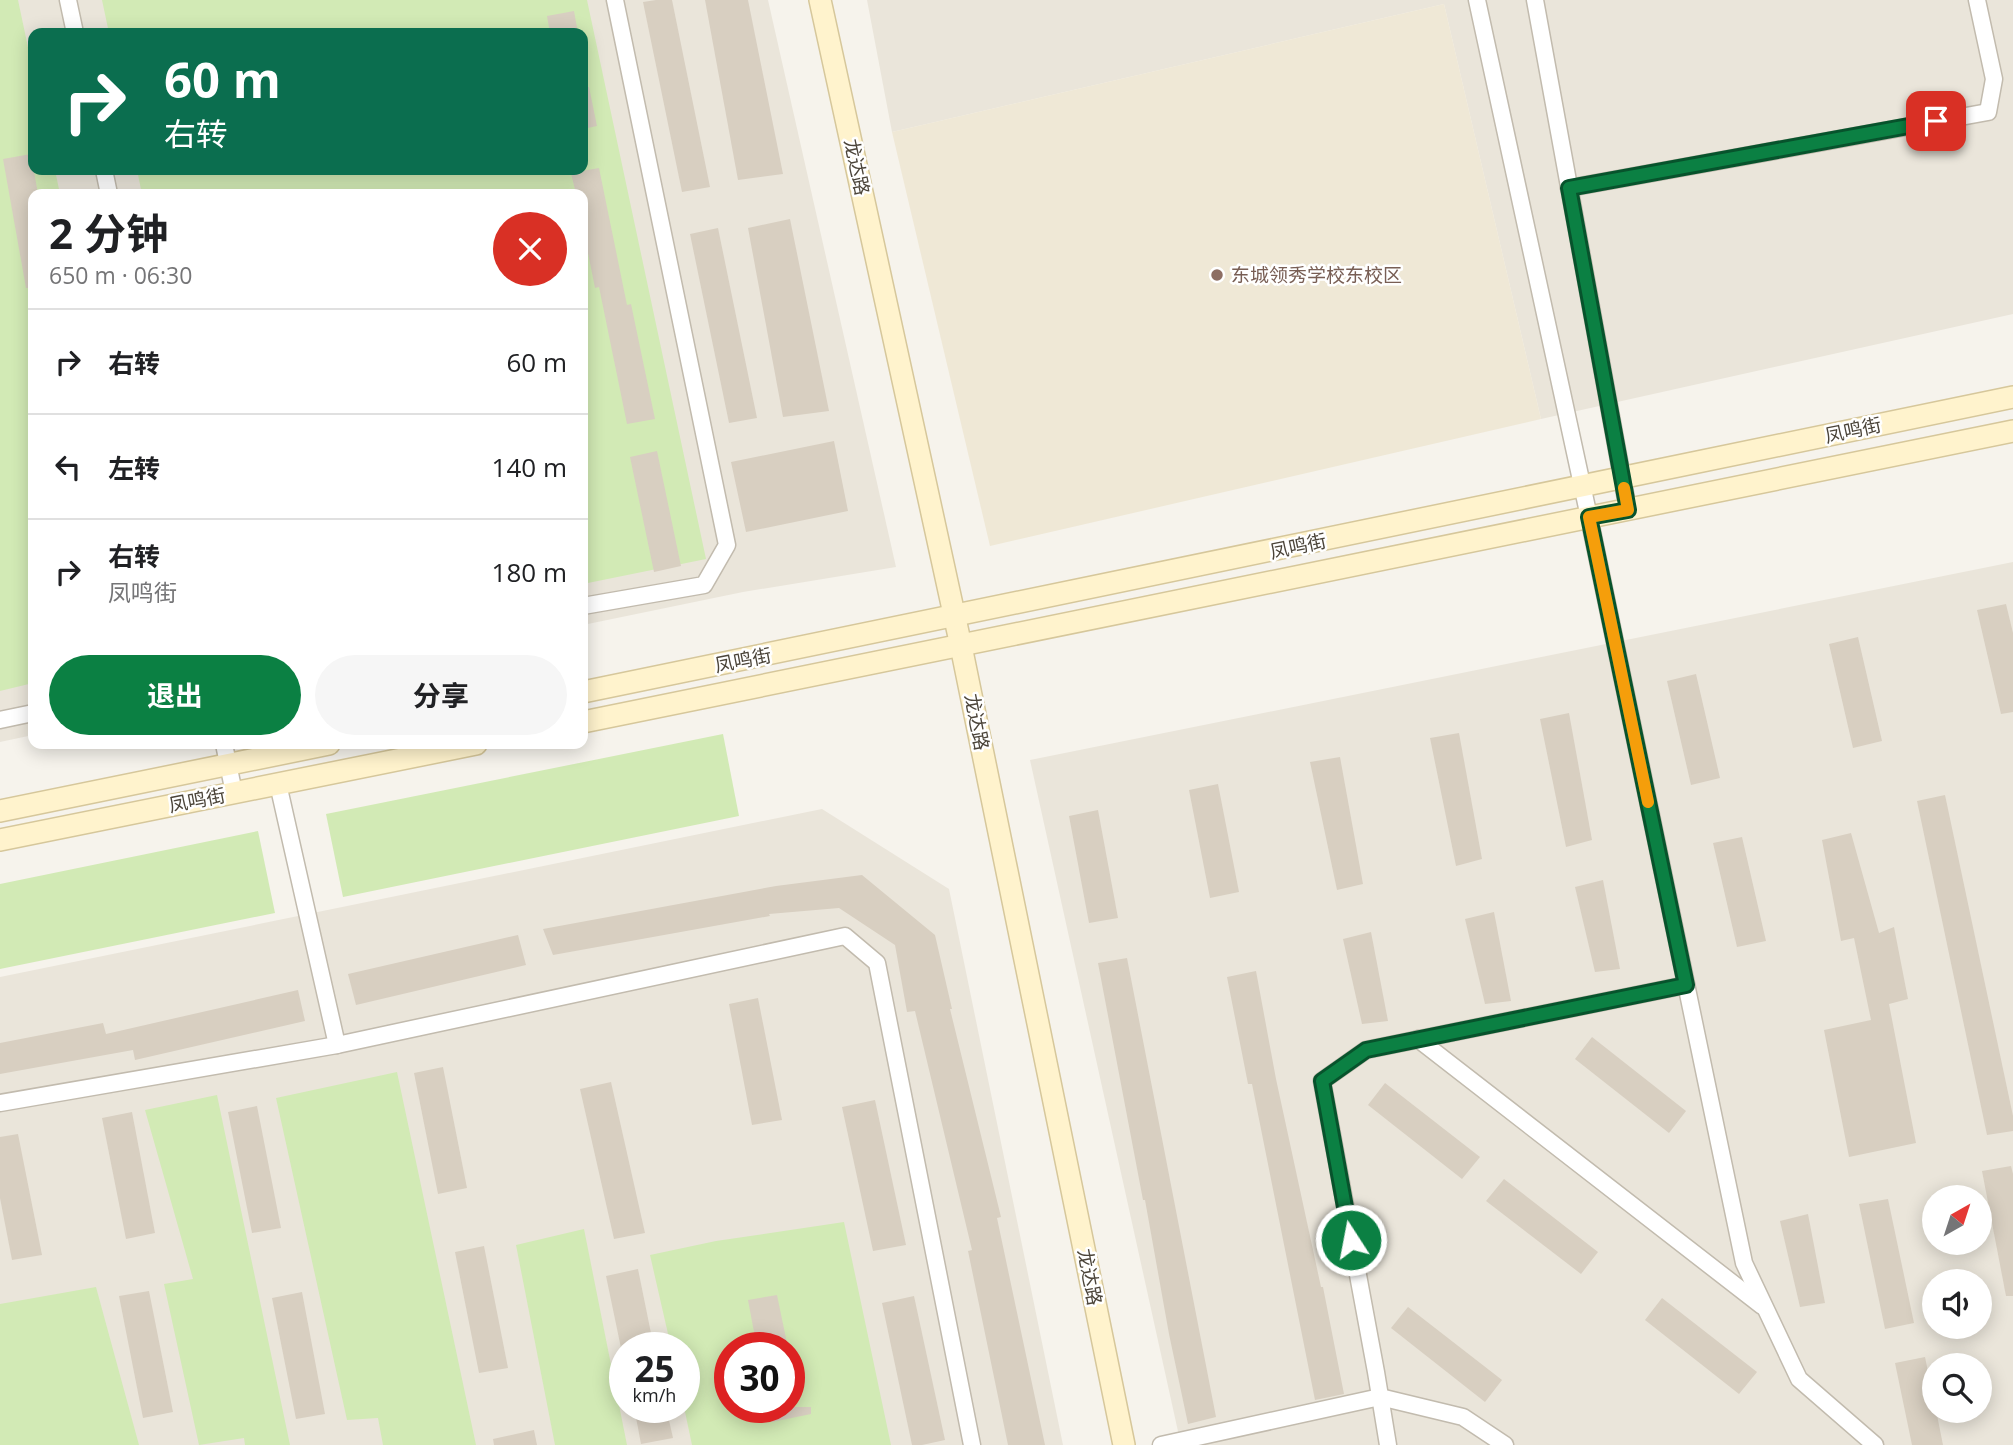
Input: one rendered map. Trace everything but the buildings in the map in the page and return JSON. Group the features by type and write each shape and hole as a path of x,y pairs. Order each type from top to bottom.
{"main road":[{"name":"龙达路","path":"820,0 955,617 1124,1445"},
{"name":"凤鸣街","path":"588,691 2013,397"},
{"name":"凤鸣街","path":"588,721 2013,431"},
{"name":"凤鸣街","path":"0,811 226,754 278,749"},
{"name":"凤鸣街","path":"0,840 451,749"}],"street":[{"path":"68,0 74,28"},
{"path":"588,605 704,585 727,545 615,0"},
{"path":"1477,0 1583,487 1744,1263 1798,1379 1875,1445"},
{"path":"1535,0 1628,510"},
{"path":"1569,188 1988,112 1994,79 1977,0"},
{"path":"0,720 28,714"},
{"path":"226,754 234,793"},
{"path":"278,784 337,1045"},
{"path":"0,1104 337,1045 845,936 877,963 972,1445"},
{"path":"1388,1445 1322,1081 1366,1050 1686,985"},
{"path":"1418,1039 1765,1309"},
{"path":"1161,1445 1380,1397 1463,1417 1505,1445"}],"shaded area":[{"path":"0,0 768,0 896,567 743,592 588,624 588,189 28,189 28,736 0,742"},
{"path":"867,0 2013,0 2013,314 1541,419 1444,4 892,132"},
{"name":"东城领秀学校东校区","path":"1444,4 1541,419 990,546 892,132"},
{"path":"2013,562 2013,1445 1181,1445 1030,760"},
{"path":"822,809 949,889 1063,1445 0,1445 0,977"}],"green space":[{"path":"0,0 18,0 28,47 28,175 56,175 59,189 28,189 28,684 0,691"},
{"path":"102,0 587,0 706,559 588,583 588,189 141,189 138,175 588,175 588,28 108,28"},
{"path":"723,734 739,816 343,897 326,814"},
{"path":"258,831 275,913 0,969 0,884"},
{"path":"397,1072 476,1445 383,1445 378,1418 347,1420 276,1098"},
{"path":"217,1095 290,1445 245,1445 244,1438 199,1445 164,1284 193,1279 145,1110"},
{"path":"844,1222 891,1445 692,1445 687,1423 700,1423 700,1332 668,1332 650,1255 716,1241"},
{"path":"584,1229 609,1355 609,1423 623,1423 627,1445 555,1445 516,1245"},
{"path":"96,1287 139,1445 0,1445 0,1304"}],"slow traffic":[{"path":"1624,488 1628,510 1589,517 1648,802"}],"place":[{"name":"东城领秀学校东校区","path":"1217,275"}],"route":[{"path":"1351,1240 1322,1081 1366,1050 1686,985 1589,517 1628,510 1569,188 1936,121"}]}
